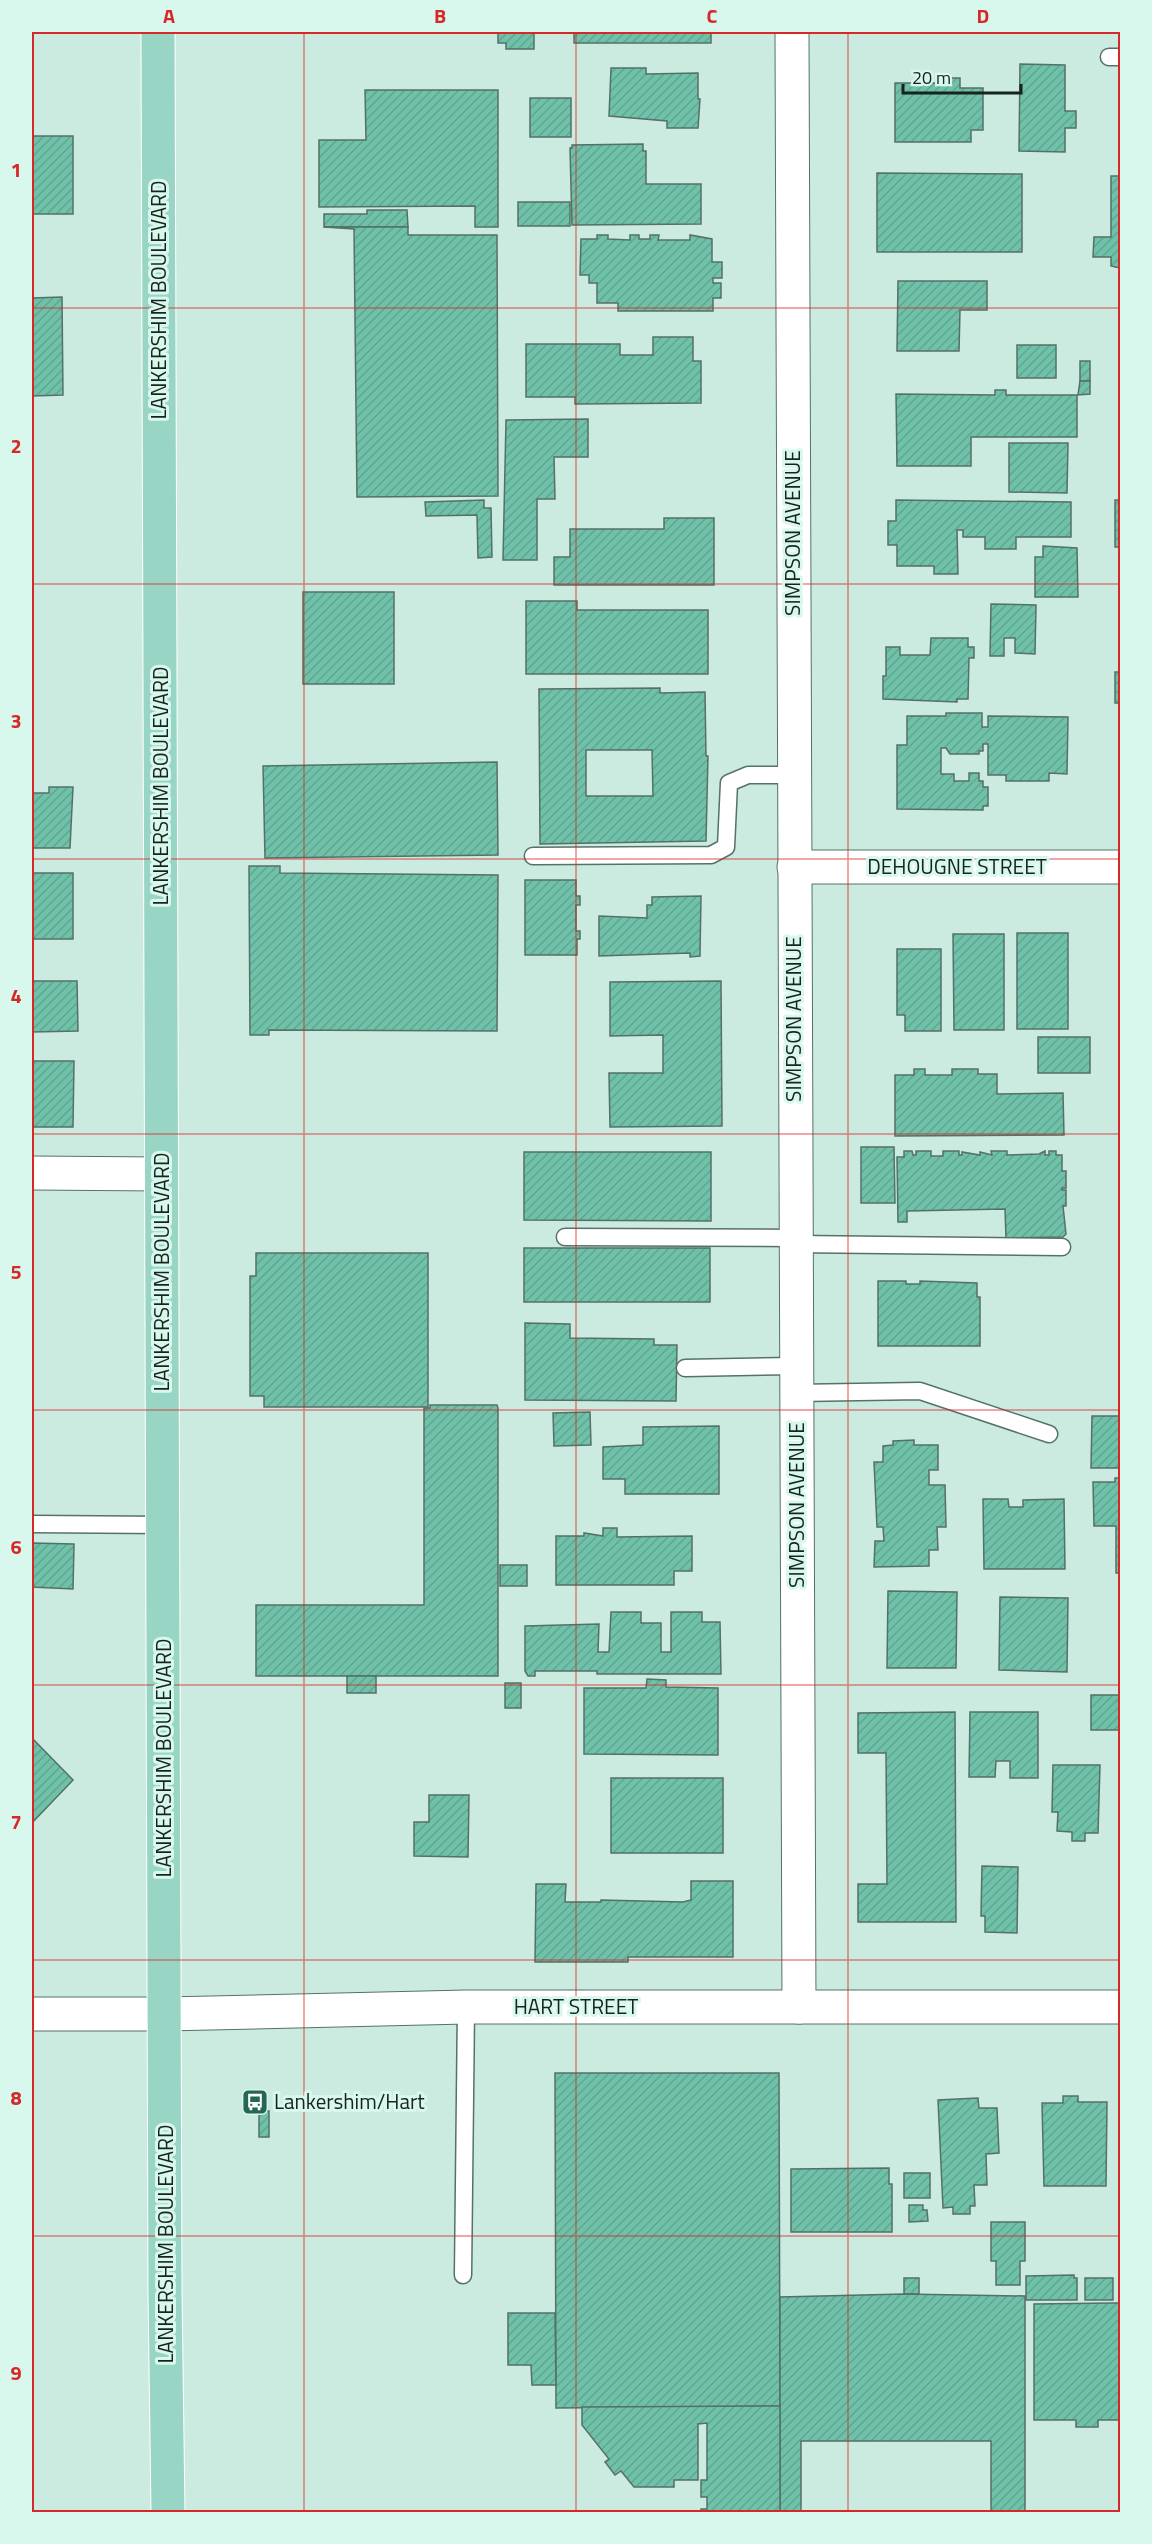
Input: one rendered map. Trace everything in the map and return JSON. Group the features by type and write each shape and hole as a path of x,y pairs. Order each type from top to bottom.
{"main road":[{"name":"LANKERSHIM BOULEVARD","path":"158,32 168,2512"}],"street":[{"name":"SIMPSON AVENUE","path":"792,32 799,2007"},
{"name":"DEHOUGNE STREET","path":"794,867 1120,867"},
{"path":"32,1173 161,1174"},
{"name":"HART STREET","path":"32,2014 165,2014 466,2007 1120,2007"}],"lane":[{"path":"533,856 711,855 726,847 729,783 748,775 793,775"},
{"path":"565,1237 1062,1247"},
{"path":"685,1368 920,1391 1049,1434"},
{"path":"32,1524 165,1525"},
{"path":"463,2275 466,2007"}],"building":[{"path":"498,32 534,32 534,49 506,49 506,43 498,43"},
{"path":"574,32 711,32 711,43 574,43"},
{"path":"1020,64 1065,65 1065,111 1076,111 1076,128 1065,128 1065,152 1019,151"},
{"path":"611,68 646,68 646,74 698,73 698,99 700,99 698,128 667,128 667,121 609,116"},
{"path":"936,78 960,78 960,88 983,88 983,130 971,130 971,142 895,142 895,83 936,83"},
{"path":"365,90 498,90 498,227 475,227 475,206 319,207 319,140 366,140"},
{"path":"530,98 571,98 571,137 530,137"},
{"path":"32,136 73,136 73,214 32,214"},
{"path":"643,144 643,151 646,151 646,184 701,184 701,224 572,225 570,148 572,145"},
{"path":"877,173 1022,174 1022,252 877,252"},
{"path":"1111,176 1120,176 1120,268 1111,266 1111,257 1093,257 1094,237 1111,237"},
{"path":"518,202 570,202 570,226 518,226"},
{"path":"367,210 407,210 408,227 324,227 324,214 367,214"},
{"path":"324,227 408,227 408,235 497,235 498,496 357,497 354,229"},
{"path":"597,235 608,235 608,239 630,240 630,235 639,235 639,239 650,239 650,235 659,235 658,240 690,240 690,235 712,239 712,262 722,262 722,278 713,278 713,283 721,283 721,298 713,298 713,311 618,311 618,303 597,303 597,283 589,283 589,275 580,275 581,239 597,239"},
{"path":"898,281 987,281 987,310 960,310 959,351 897,351"},
{"path":"62,297 63,395 32,396 32,298"},
{"path":"653,337 693,337 693,361 701,361 701,403 575,404 575,397 526,397 526,344 620,344 620,355 653,355"},
{"path":"1017,345 1056,345 1056,378 1017,378"},
{"path":"1080,361 1090,361 1090,381 1080,381"},
{"path":"1080,381 1090,381 1090,394 1078,395"},
{"path":"995,390 1006,390 1006,395 1077,395 1077,437 971,437 971,466 897,466 896,394 995,395"},
{"path":"588,419 588,457 554,457 555,499 537,499 537,560 503,560 506,420"},
{"path":"1009,443 1068,443 1067,493 1009,492"},
{"path":"484,500 484,508 491,508 492,557 478,558 477,515 426,516 425,502"},
{"path":"896,500 1071,502 1071,537 1016,537 1016,549 985,549 985,537 963,537 963,530 957,530 958,574 934,574 934,566 897,566 897,545 888,545 888,521 896,521"},
{"path":"1115,500 1120,500 1120,547 1115,547"},
{"path":"664,518 714,518 714,585 554,585 554,557 570,557 570,529 664,529"},
{"path":"1043,546 1077,548 1078,597 1035,597 1035,557 1043,557"},
{"path":"303,592 394,592 394,684 303,684"},
{"path":"526,601 577,601 577,610 708,610 708,674 526,674"},
{"path":"991,604 1036,605 1035,654 1015,653 1015,638 1004,638 1004,656 990,656"},
{"path":"1119,614 1120,703 1115,703 1115,672 1119,672"},
{"path":"931,638 968,638 968,647 974,647 974,658 969,658 968,699 957,699 957,702 883,699 886,647 900,647 900,655 930,655"},
{"path":"660,688 660,693 705,692 706,756 708,756 706,841 540,844 539,689","holes":["586,750 652,750 653,796 586,796"]},
{"path":"946,713 982,713 982,727 988,727 988,716 1068,717 1067,774 1049,773 1049,781 1006,781 1006,775 988,775 988,744 983,744 983,751 979,751 979,754 950,754 946,748 941,748 941,774 954,774 954,781 969,781 969,773 979,773 979,781 983,781 983,787 988,787 988,806 983,806 983,810 897,809 897,745 907,745 907,716 946,716"},
{"path":"497,762 498,855 265,858 263,766"},
{"path":"49,787 73,787 70,848 32,848 32,793 49,793"},
{"path":"249,866 280,866 280,873 498,875 497,1031 269,1030 269,1035 250,1035"},
{"path":"32,873 73,873 73,939 32,939"},
{"path":"525,880 576,880 576,896 580,896 580,905 576,905 576,931 580,931 580,939 577,939 577,955 525,955"},
{"path":"701,896 700,956 690,957 690,953 599,956 599,916 647,918 647,905 652,905 652,897"},
{"path":"1017,933 1068,933 1068,1029 1017,1029"},
{"path":"953,934 1004,934 1004,1030 954,1030"},
{"path":"897,949 941,949 941,1031 905,1031 905,1015 897,1015"},
{"path":"32,981 77,981 78,1031 32,1032"},
{"path":"721,981 722,1126 610,1127 609,1073 663,1073 663,1035 610,1036 610,982"},
{"path":"1038,1037 1090,1037 1090,1073 1038,1073"},
{"path":"32,1061 74,1061 73,1127 34,1127 32,1124"},
{"path":"914,1069 925,1069 925,1075 952,1075 952,1069 978,1069 978,1074 997,1074 997,1094 1063,1093 1064,1135 895,1136 895,1075 914,1075"},
{"path":"861,1147 894,1147 895,1203 861,1203"},
{"path":"904,1151 912,1151 913,1155 916,1155 916,1151 931,1151 931,1156 943,1156 943,1151 959,1151 959,1155 962,1155 962,1152 980,1155 980,1152 992,1155 991,1151 1007,1151 1007,1155 1039,1154 1045,1151 1045,1155 1049,1155 1049,1151 1056,1151 1056,1155 1062,1155 1062,1171 1066,1171 1066,1188 1062,1190 1066,1190 1066,1206 1063,1206 1066,1234 1063,1237 1006,1238 1005,1209 907,1211 907,1222 898,1222 897,1157 904,1157"},
{"path":"524,1152 711,1152 711,1221 524,1220"},
{"path":"524,1248 710,1248 710,1302 524,1302"},
{"path":"256,1253 428,1253 428,1407 264,1407 264,1396 250,1396 250,1276 256,1276"},
{"path":"878,1281 906,1281 906,1284 920,1284 920,1281 977,1283 977,1297 980,1297 980,1346 878,1346"},
{"path":"525,1323 570,1324 570,1338 654,1339 654,1345 677,1345 676,1401 525,1400"},
{"path":"430,1405 497,1405 498,1408 498,1676 256,1676 256,1605 424,1605 424,1408 430,1408"},
{"path":"590,1412 591,1445 554,1446 553,1413"},
{"path":"1092,1416 1120,1416 1120,1468 1091,1468"},
{"path":"719,1426 719,1494 625,1494 625,1479 603,1479 603,1447 643,1445 643,1427"},
{"path":"914,1440 914,1445 938,1445 938,1470 929,1470 929,1485 945,1485 946,1527 937,1527 938,1550 929,1550 929,1566 874,1567 875,1541 884,1541 883,1527 877,1527 874,1462 883,1462 883,1446 893,1445 893,1441"},
{"path":"1115,1478 1120,1478 1120,1573 1116,1573 1116,1526 1094,1526 1093,1482 1115,1482"},
{"path":"983,1499 1008,1499 1009,1507 1023,1507 1023,1500 1064,1499 1065,1569 984,1569"},
{"path":"603,1528 617,1528 617,1537 692,1536 692,1571 674,1571 674,1585 556,1585 556,1536 584,1536 584,1533 603,1536"},
{"path":"32,1543 74,1544 73,1589 32,1587"},
{"path":"500,1565 527,1565 527,1586 500,1586"},
{"path":"888,1591 957,1592 956,1668 887,1668"},
{"path":"1000,1597 1068,1598 1067,1672 999,1670"},
{"path":"611,1612 641,1612 641,1623 661,1623 661,1652 671,1652 671,1612 702,1612 702,1622 720,1622 721,1674 597,1674 597,1671 535,1671 535,1676 528,1676 525,1671 525,1626 599,1624 598,1652 609,1652"},
{"path":"347,1676 376,1676 376,1693 347,1693"},
{"path":"647,1679 666,1680 666,1687 718,1688 718,1755 584,1754 584,1688 646,1688"},
{"path":"505,1683 521,1683 521,1708 505,1708"},
{"path":"1091,1695 1120,1695 1120,1730 1091,1730"},
{"path":"955,1712 956,1922 858,1922 858,1884 887,1884 886,1753 858,1753 858,1713"},
{"path":"970,1712 1038,1712 1038,1778 1010,1778 1010,1761 996,1761 995,1777 969,1777"},
{"path":"32,1738 73,1780 32,1823"},
{"path":"1053,1765 1100,1765 1098,1833 1085,1833 1085,1841 1072,1841 1072,1832 1057,1831 1058,1812 1052,1812"},
{"path":"611,1778 723,1778 723,1853 611,1853"},
{"path":"429,1795 469,1795 468,1857 414,1856 414,1822 429,1822"},
{"path":"982,1866 1018,1867 1017,1933 985,1932 985,1916 981,1916"},
{"path":"691,1881 733,1881 733,1957 628,1957 628,1962 535,1962 536,1884 566,1884 565,1902 601,1902 601,1900 683,1902 691,1900"},
{"path":"555,2073 779,2073 780,2406 556,2408"},
{"path":"1063,2096 1078,2096 1078,2102 1107,2102 1106,2186 1044,2186 1042,2103 1063,2103"},
{"path":"978,2098 979,2108 997,2108 999,2153 986,2154 987,2185 974,2185 975,2206 970,2206 970,2214 953,2214 953,2207 943,2208 938,2100"},
{"path":"259,2111 269,2111 269,2137 259,2137"},
{"path":"889,2168 889,2184 892,2184 892,2232 791,2232 791,2169"},
{"path":"904,2173 930,2173 930,2198 904,2198"},
{"path":"909,2205 923,2205 923,2210 927,2210 928,2221 909,2222"},
{"path":"991,2222 1025,2222 1025,2261 1020,2261 1020,2285 996,2285 996,2261 991,2261"},
{"path":"1074,2275 1074,2278 1077,2278 1077,2300 1026,2300 1026,2276"},
{"path":"904,2278 919,2278 919,2294 904,2294"},
{"path":"1085,2278 1113,2278 1113,2300 1085,2300"},
{"path":"904,2294 1025,2296 1025,2512 991,2512 991,2441 801,2441 801,2512 780,2512 780,2297"},
{"path":"1120,2303 1120,2420 1098,2420 1098,2427 1076,2427 1076,2420 1034,2420 1034,2304"},
{"path":"508,2313 555,2313 556,2385 532,2385 531,2365 508,2365"},
{"path":"780,2406 780,2512 701,2512 701,2509 707,2509 707,2497 701,2497 701,2480 707,2480 707,2423 698,2424 698,2480 674,2480 674,2487 634,2487 621,2471 615,2475 605,2462 609,2459 582,2425 582,2407"}],"place":[{"name":"Lankershim/Hart","path":"255,2102"}]}
